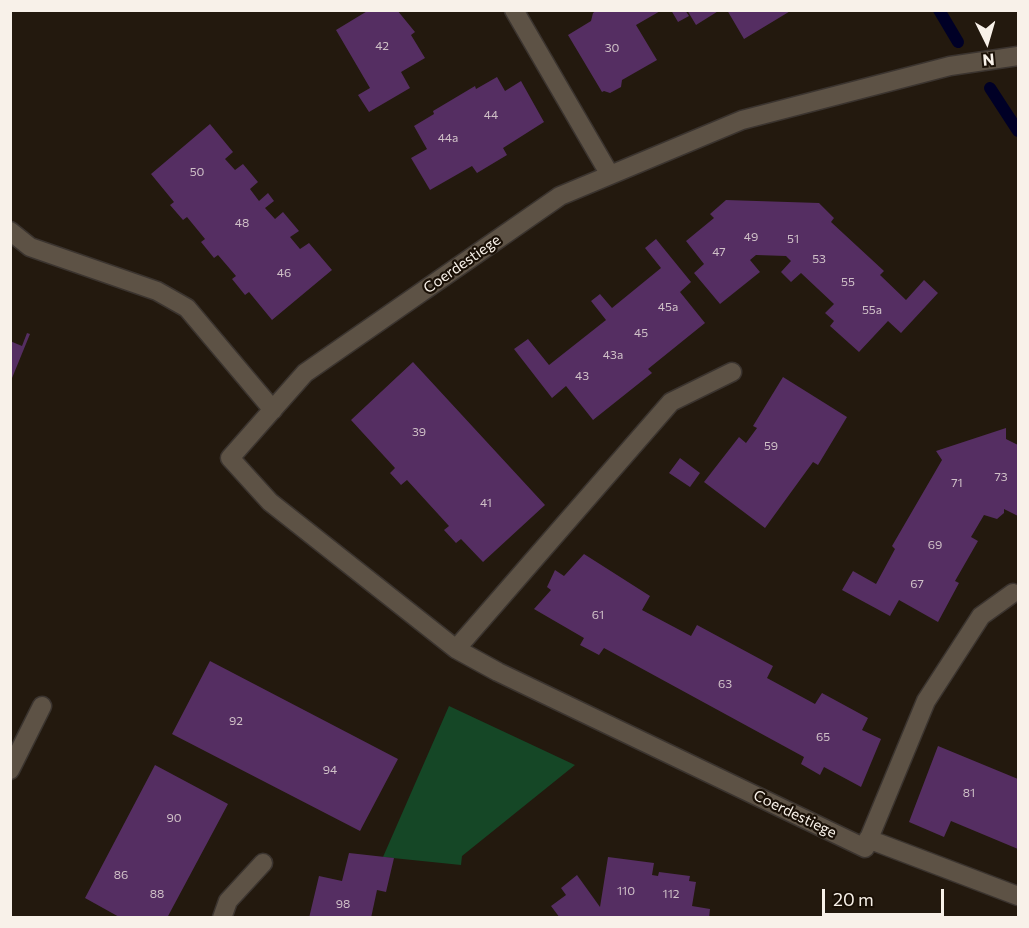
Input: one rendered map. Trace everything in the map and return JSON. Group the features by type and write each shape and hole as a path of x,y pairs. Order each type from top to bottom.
{"street":[{"path":"514,10 610,175"},
{"name":"Coerdestiege","path":"868,839 865,848 498,672 456,649 270,502 230,458 305,373 560,196 742,120 950,66 1018,56"},
{"path":"10,231 30,247 157,291 187,308 273,410"},
{"path":"456,649 671,402 732,372"},
{"path":"1013,593 981,616 926,701 868,839 1018,896"},
{"path":"10,770 42,706"},
{"path":"222,918 228,901 262,863"}],"green space":[{"path":"449,706 575,765 462,856 461,865 383,857"}],"building":[{"path":"369,10 397,10 415,32 411,35 425,58 401,72 410,88 369,112 358,95 370,88 336,30"},
{"path":"597,10 662,10 636,25 657,60 622,80 621,87 610,93 602,92 568,35 591,21 593,13"},
{"path":"671,10 685,10 689,16 678,22"},
{"path":"687,10 720,10 696,25"},
{"path":"727,10 792,10 744,39"},
{"path":"497,77 505,91 521,81 544,122 503,148 507,155 477,173 472,166 430,190 411,158 427,149 414,126 434,114 433,111 475,86 476,89"},
{"path":"210,124 233,152 225,159 235,170 243,164 258,182 250,189 259,201 268,193 274,201 265,208 275,219 283,212 299,231 290,237 300,249 309,243 332,270 272,320 249,292 245,295 232,279 236,276 218,255 214,258 201,242 205,239 187,217 183,220 170,205 174,202 151,174"},
{"path":"726,200 819,203 834,218 831,222 884,271 880,275 906,300 924,280 938,293 901,333 888,321 859,352 830,326 834,321 825,313 834,304 801,273 791,282 781,272 791,261 786,256 756,255 750,260 760,272 720,304 694,273 704,264 686,241 714,218 710,214"},
{"path":"656,239 691,282 680,292 705,323 648,369 652,373 593,420 566,386 552,398 514,349 528,339 549,365 606,320 591,301 600,294 612,308 661,268 645,248"},
{"path":"27,333 30,334 10,383 10,341 22,346"},
{"path":"413,362 545,505 483,562 461,539 456,543 444,530 449,526 407,480 401,485 390,473 395,468 351,420"},
{"path":"783,377 847,417 818,465 813,462 765,528 704,482 739,437 746,443 757,428 753,426"},
{"path":"1006,428 1006,439 1018,445 1018,516 1004,509 1004,513 997,519 984,515 971,537 978,541 955,581 959,583 938,622 899,600 890,616 842,590 853,571 876,584 895,549 892,546 942,460 936,451"},
{"path":"680,458 700,473 690,487 669,473"},
{"path":"584,554 650,596 642,610 691,636 697,625 773,666 767,678 815,704 822,693 868,718 862,730 881,739 861,787 824,767 820,775 801,764 804,757 604,648 599,655 580,645 584,638 534,609 551,590 547,587 555,570 564,576"},
{"path":"210,661 398,759 360,831 172,734"},
{"path":"938,746 1018,779 1018,849 951,821 944,837 909,822"},
{"path":"155,765 228,804 167,918 121,918 85,898"},
{"path":"349,853 394,858 386,892 377,890 371,918 309,918 319,876 342,881"},
{"path":"608,857 654,863 652,875 658,876 659,872 690,876 689,881 696,882 692,906 710,909 709,918 560,918 551,906 566,895 561,888 577,875 600,907"}],"waterway":[{"path":"939,10 958,42"},
{"path":"990,88 1018,131"}]}
